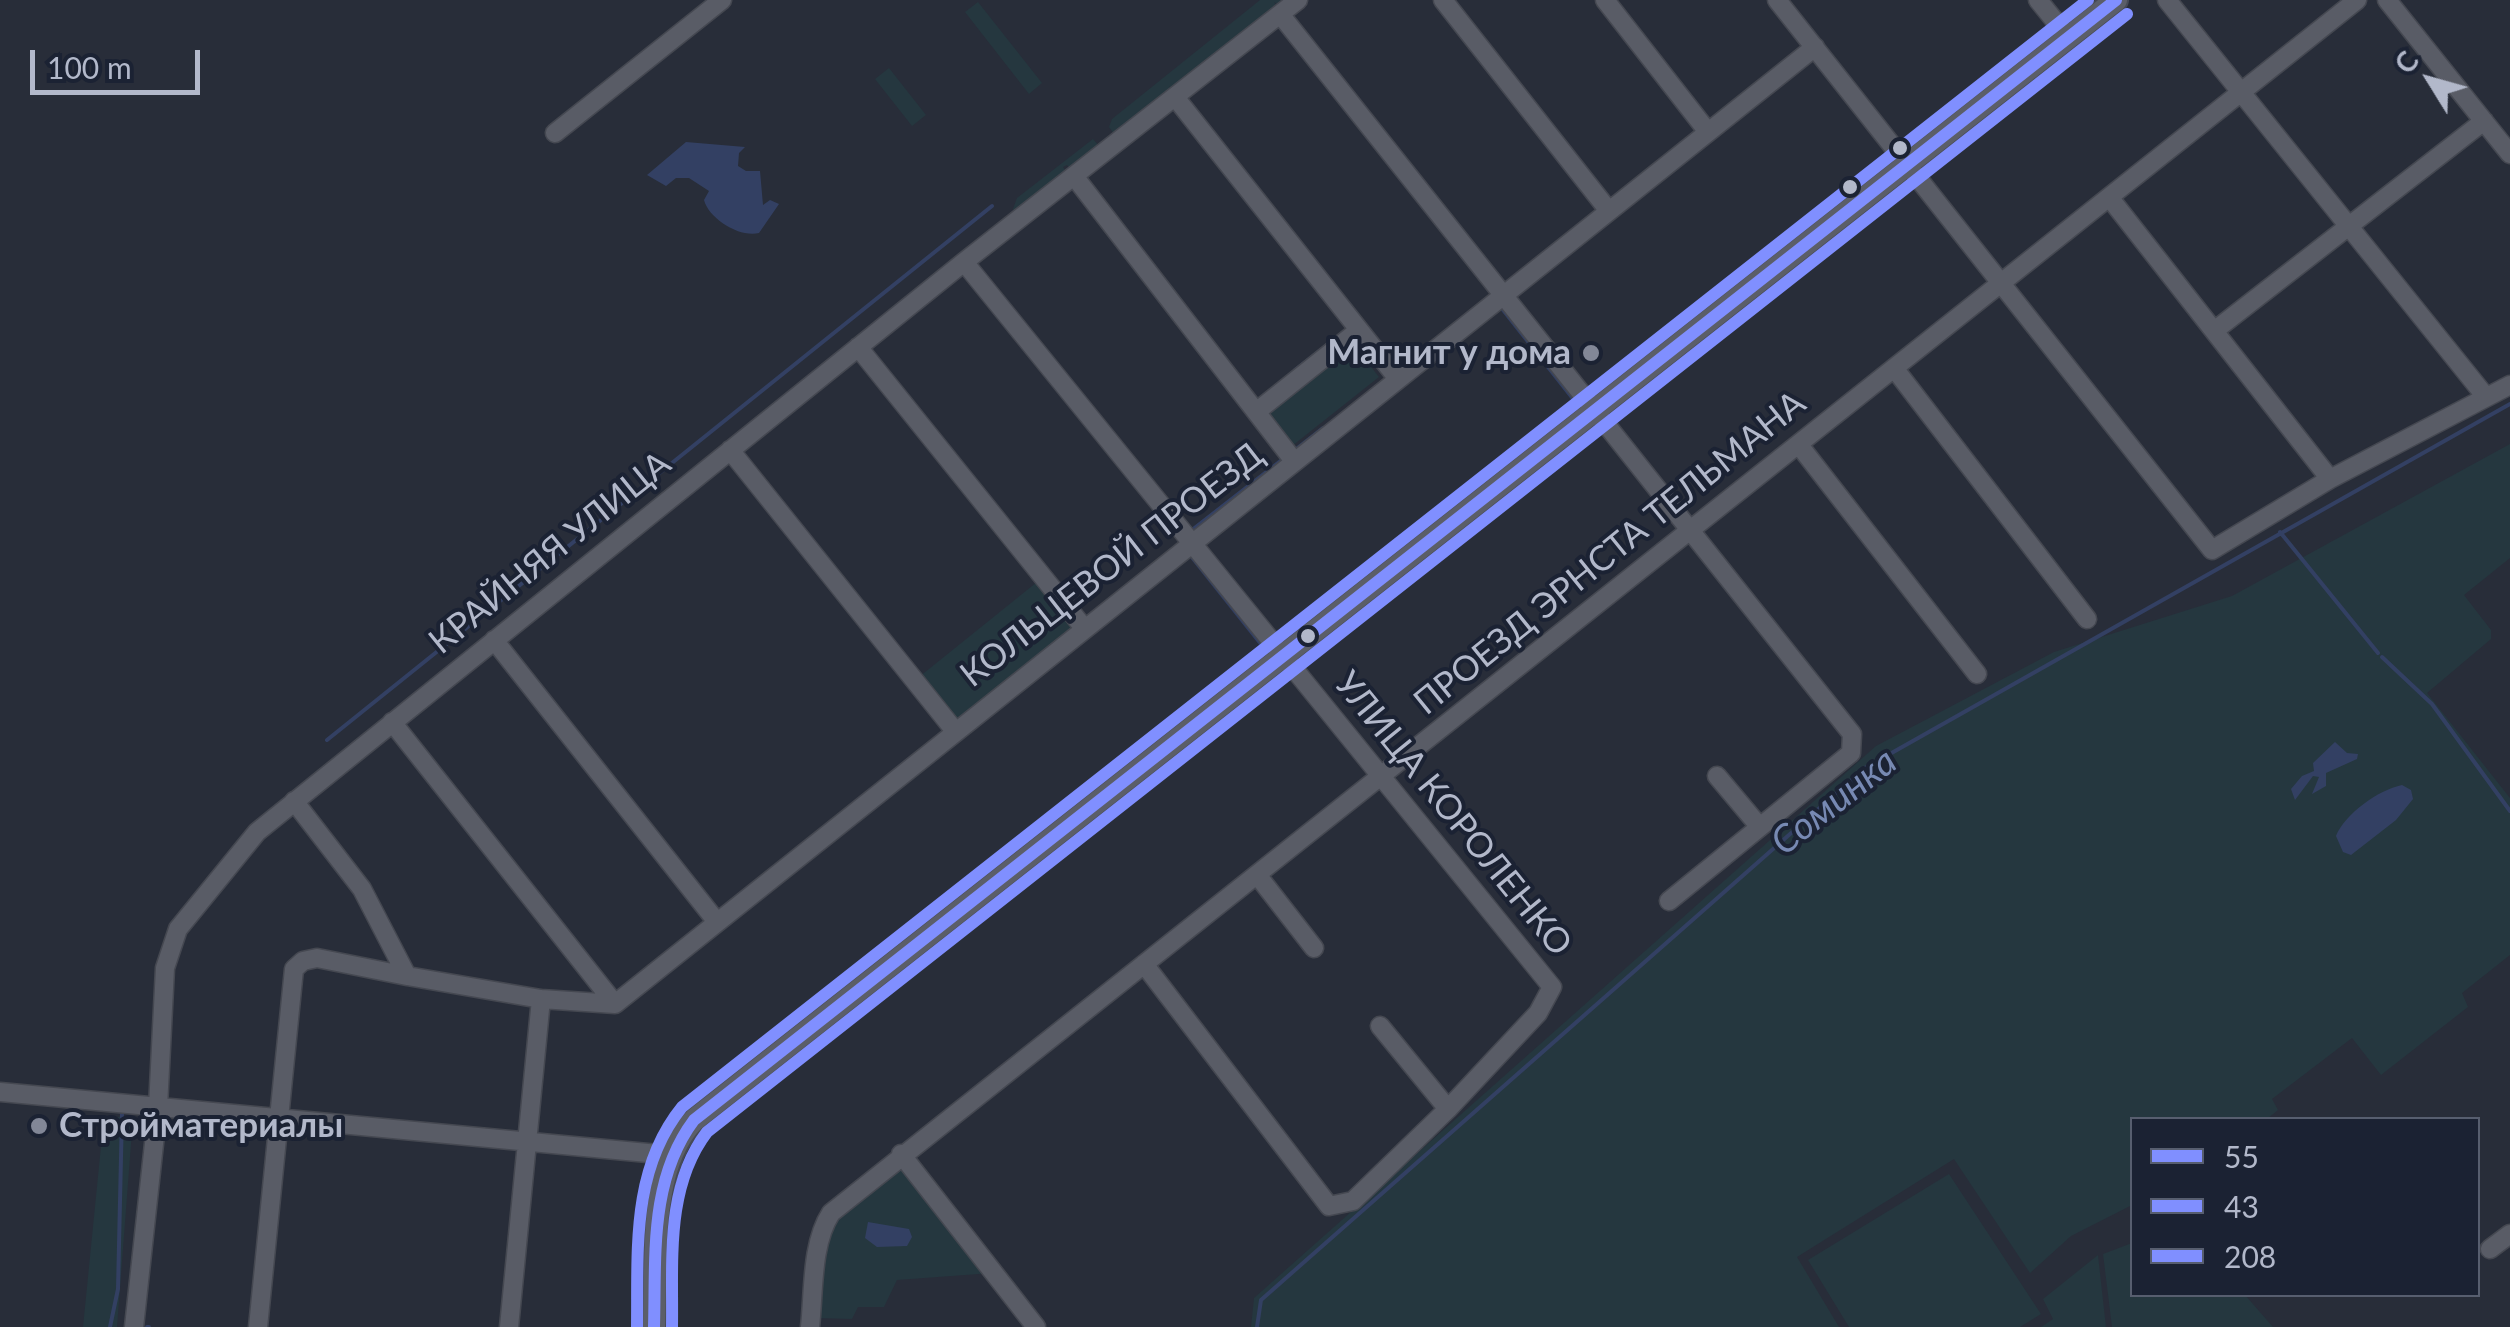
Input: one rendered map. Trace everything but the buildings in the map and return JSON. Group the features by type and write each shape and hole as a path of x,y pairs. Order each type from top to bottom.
{"main road":[{"path":"654,1327 662,1183 669,1155 697,1117 1596,414 2116,0"}],"street":[{"path":"556,133 722,0"},
{"name":"КРАЙНЯЯ УЛИЦА","path":"134,1327 158,1107 165,968 172,943 256,832 964,262 1298,0"},
{"path":"1443,0 1609,211"},
{"path":"1606,0 1708,132"},
{"path":"1777,0 2212,550 2330,480 2510,385"},
{"path":"2038,0 2068,38"},
{"path":"2167,0 2486,398"},
{"name":"ПРОЕЗД ЭРНСТА ТЕЛЬМАНА","path":"810,1327 822,1227 831,1213 900,1154 1258,876 2357,0"},
{"path":"2387,0 2510,154"},
{"path":"1280,14 1852,734 1851,753 1669,901"},
{"name":"КОЛЬЦЕВОЙ ПРОЕЗД","path":"615,1004 1814,48"},
{"path":"1175,97 1398,379"},
{"path":"2214,331 2484,121"},
{"path":"1074,176 1294,461"},
{"path":"2110,197 2330,480"},
{"name":"УЛИЦА КОРОЛЕНКО","path":"964,262 1552,987 1538,1012 1448,1109"},
{"path":"1256,412 1359,330"},
{"path":"858,347 1084,628"},
{"path":"1894,368 2087,619"},
{"path":"1799,445 1977,674"},
{"path":"730,450 954,731"},
{"path":"494,640 717,922"},
{"path":"392,722 615,1004"},
{"path":"1717,776 1760,826"},
{"path":"294,801 362,889 407,976"},
{"path":"1258,876 1314,948"},
{"path":"258,1327 291,980 303,961 317,958 541,999 615,1004"},
{"path":"1144,964 1329,1206 1353,1201 1448,1109 1380,1026"},
{"path":"509,1327 541,999"},
{"path":"0,1092 669,1155"},
{"path":"900,1154 1036,1327"},
{"path":"2490,1249 2510,1234"}],"shaded area":[{"path":"1260,0 1288,0 1281,6 1274,2 1278,8 1174,91 1169,86 1171,94 1114,134 1109,127 1112,119"},
{"path":"978,2 1042,83 1029,94 965,12"},
{"path":"889,68 926,115 912,126 875,79"},
{"path":"1093,139 1099,146 1073,172 1067,165 1063,167 1068,175 1018,215 1013,209 1017,198"},
{"path":"1353,344 1379,377 1292,446 1266,413"},
{"path":"2510,444 2510,558 2464,595 2491,630 2491,639 2427,693 2510,798 2510,955 2462,993 2468,1007 2381,1075 2352,1038 2272,1099 2278,1110 2269,1117 2130,1117 2130,1206 2071,1236 2030,1273 1954,1159 1797,1257 1839,1327 1251,1327 1254,1298 1876,746 2054,652 2232,596"},
{"path":"1037,582 1075,630 957,725 919,677"},
{"path":"104,1116 133,1118 117,1327 83,1327"},
{"path":"899,1160 992,1273 897,1280 884,1307 858,1307 852,1319 816,1318 822,1245 834,1218"},
{"path":"1949,1174 2041,1314 2020,1327 1849,1327 1808,1260"},
{"path":"2130,1244 2130,1297 2247,1297 2273,1327 2112,1327 2103,1254"},
{"path":"2098,1255 2106,1327 2041,1327 2053,1319 2043,1299"}],"water":[{"path":"686,142 745,147 739,153 738,166 746,171 760,171 763,205 770,200 779,204 759,233 743,233 719,220 704,200 709,191 689,178 676,178 666,186 647,175"},
{"path":"2335,742 2347,753 2358,754 2357,759 2326,773 2326,786 2312,794 2319,777 2313,776 2295,800 2291,789 2302,776 2314,771 2313,763"},
{"path":"2402,785 2411,790 2413,799 2396,820 2351,855 2343,852 2336,836 2347,819 2373,798"},
{"path":"868,1222 909,1229 912,1237 907,1246 877,1247 865,1238"}],"waterway":[{"path":"327,740 992,206"},
{"path":"1500,306 1578,405"},
{"path":"1295,370 1349,328"},
{"name":"Соминка","path":"1257,1327 1261,1300 1865,768 2510,404"},
{"path":"1295,450 1323,428"},
{"path":"1192,530 1283,459"},
{"path":"2280,532 2378,653"},
{"path":"1191,556 1269,654"},
{"path":"2382,657 2432,704 2510,811"},
{"path":"110,1327 118,1289 122,1113"}],"transit line":[{"name":"208","path":"637,1327 638,1240 646,1184 665,1131 682,1107 2088,0"},
{"name":"55","path":"654,1327 662,1193 679,1143 694,1120 2116,0"},
{"name":"43","path":"672,1327 672,1251 678,1201 693,1154 707,1132 2127,14"}],"place":[{"name":"Магнит у дома","path":"1591,353"},
{"name":"Стройматериалы","path":"39,1126"}]}
